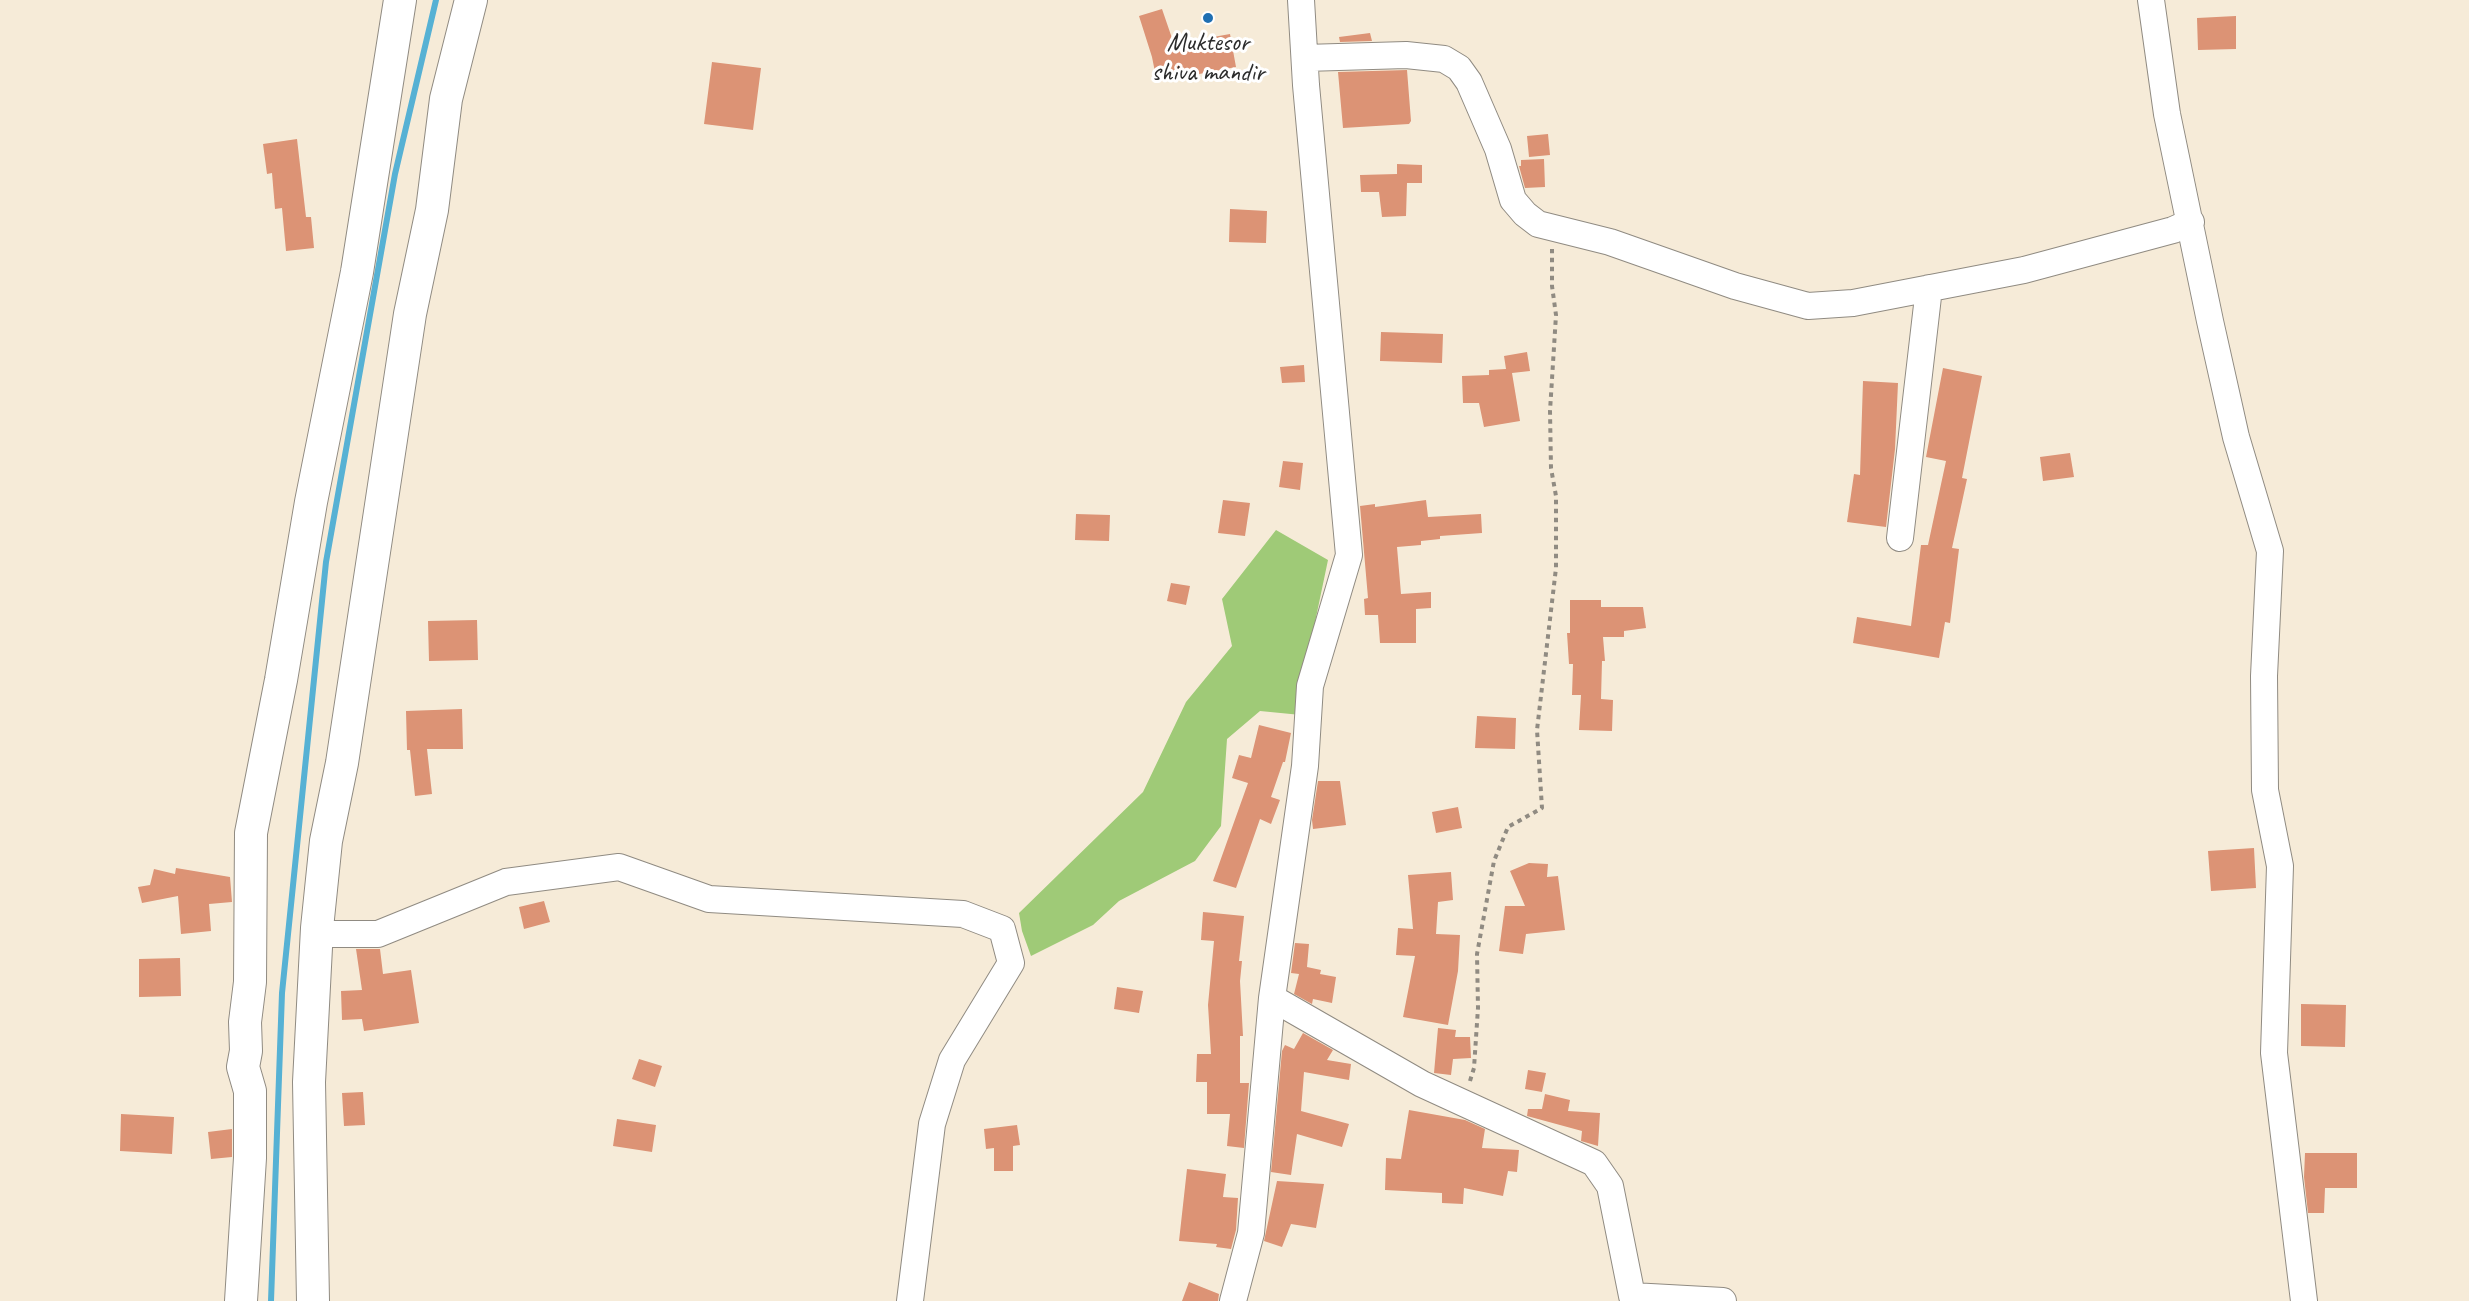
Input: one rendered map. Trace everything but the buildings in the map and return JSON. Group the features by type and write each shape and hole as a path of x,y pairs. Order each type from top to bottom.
{"main road":[{"path":"241,1301 250,1158 250,1090 243,1068 250,981 251,833 282,680 311,502 357,272 400,0"},
{"path":"313,1301 309,1082 316,934 326,841 343,752 410,314 432,210 446,99 471,0"}],"street":[{"path":"1233,1301 1251,1233 1272,998 1305,766 1310,686 1349,555 1301,0"},
{"path":"2151,0 2167,114 2210,321 2236,437 2270,551 2264,699 2265,790 2280,866 2274,1053 2304,1301"},
{"path":"1305,58 1406,55 1444,59 1460,68 1469,82 1498,149 1514,200 1525,214 1538,224 1610,242 1735,286 1808,306 1853,303 2034,268 2173,230 2191,222"},
{"path":"1900,538 1929,288"},
{"path":"316,934 378,934 506,882 619,867 709,899 963,914 1002,929 1011,963 952,1060 932,1124 910,1301"},
{"path":"1272,998 1422,1084 1594,1163 1610,1186 1632,1299 1723,1301"}],"path":[{"path":"1464,1104 1474,1068 1478,1008 1477,954 1494,861 1508,826 1542,808 1537,730 1554,595 1557,516 1551,468 1550,382 1556,315 1552,286 1550,228"}],"green space":[{"path":"1276,530 1328,560 1310,646 1301,715 1260,711 1227,739 1221,826 1195,861 1119,901 1093,925 1031,956 1022,931 1019,913 1143,792 1186,702 1232,646 1222,599"}],"waterway":[{"path":"271,1301 282,993 326,562 395,174 436,0"}],"place":[{"name":"Muktesor shiva mandir","path":"1208,18"}]}
